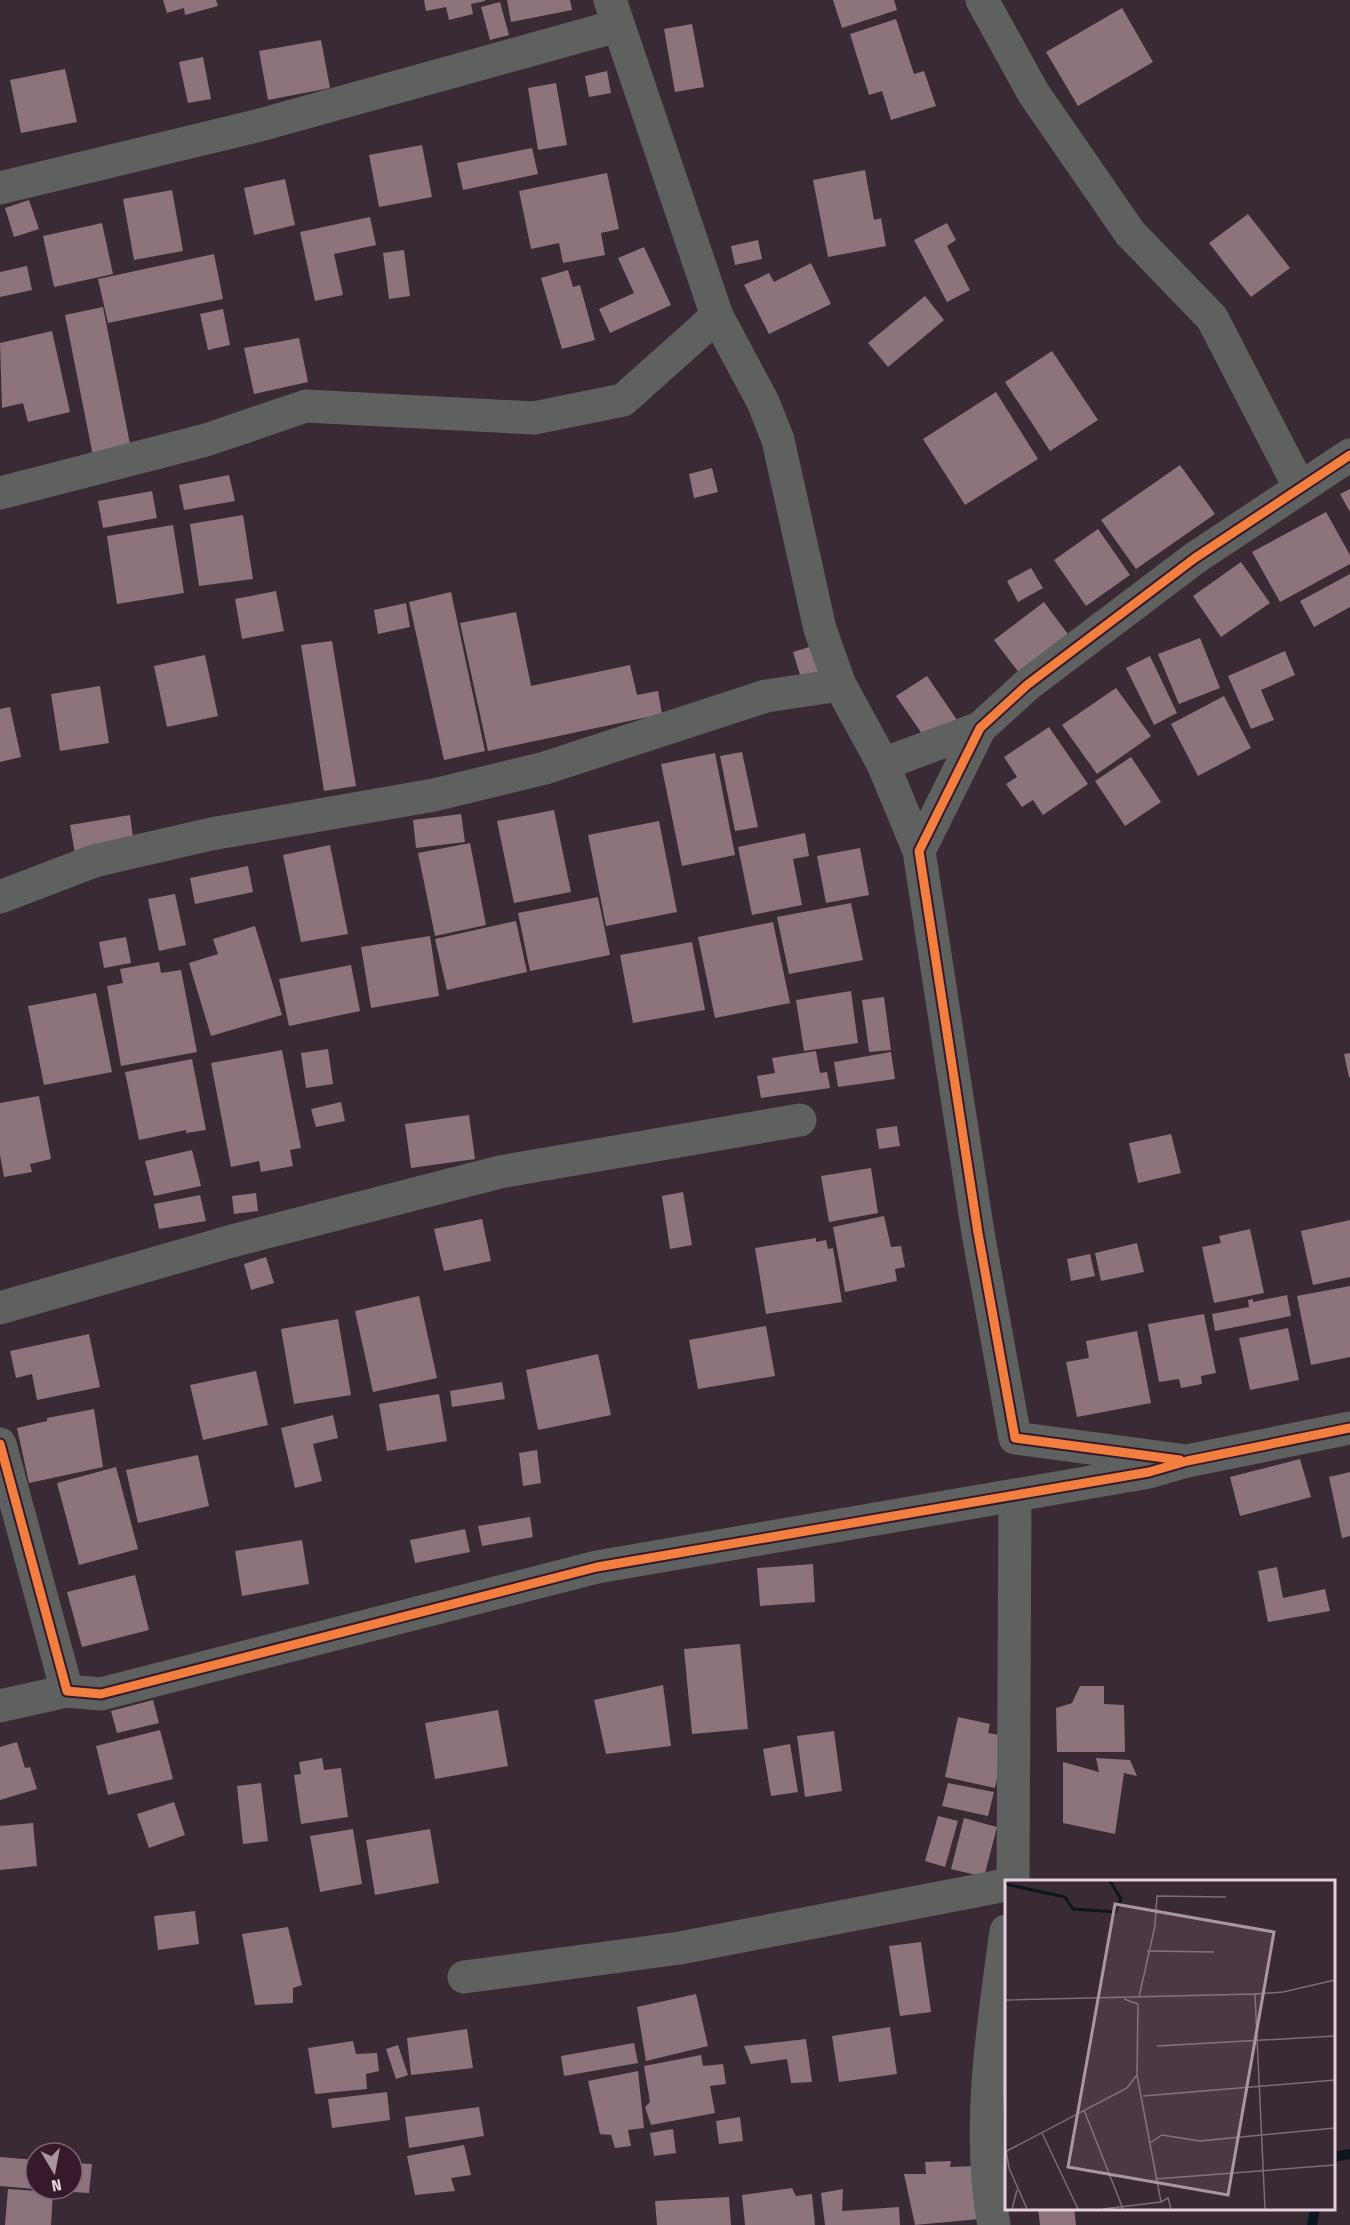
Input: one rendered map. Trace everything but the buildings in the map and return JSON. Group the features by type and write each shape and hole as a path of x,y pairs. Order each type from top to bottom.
{"street":[{"path":"982,0 1034,94 1130,233 1212,318 1300,488"},
{"path":"0,188 256,126 613,13 717,316 763,402 778,440 820,628 840,685 883,764 919,851 978,1233 1015,1438 1187,1461"},
{"path":"0,493 206,441 306,406 534,418 623,400 717,316"},
{"path":"919,851 980,728 1027,685 1195,558 1350,455"},
{"path":"0,897 94,861 211,834 434,795 545,768 766,696 840,685"},
{"path":"883,764 980,728"},
{"path":"0,1308 232,1240 500,1172 800,1120"},
{"path":"0,1706 67,1691 101,1694 597,1567 1149,1472 1187,1461 1350,1428"},
{"path":"0,1444 67,1691"},
{"path":"1013,1880 1015,1495"},
{"path":"464,1977 680,1948 1005,1885"},
{"path":"994,2225 989,2198 988,2103 993,2020 1005,1938"}],"waterway":[{"path":"1335,2157 1350,2154"},
{"path":"1312,2225 1315,2210"}],"cycle path":[{"path":"1180,1460 1015,1438 978,1233 919,851 980,728 1027,685 1195,558 1350,455"},
{"path":"0,1444 67,1691 101,1694 597,1567 1149,1472 1187,1461 1350,1428"}]}
